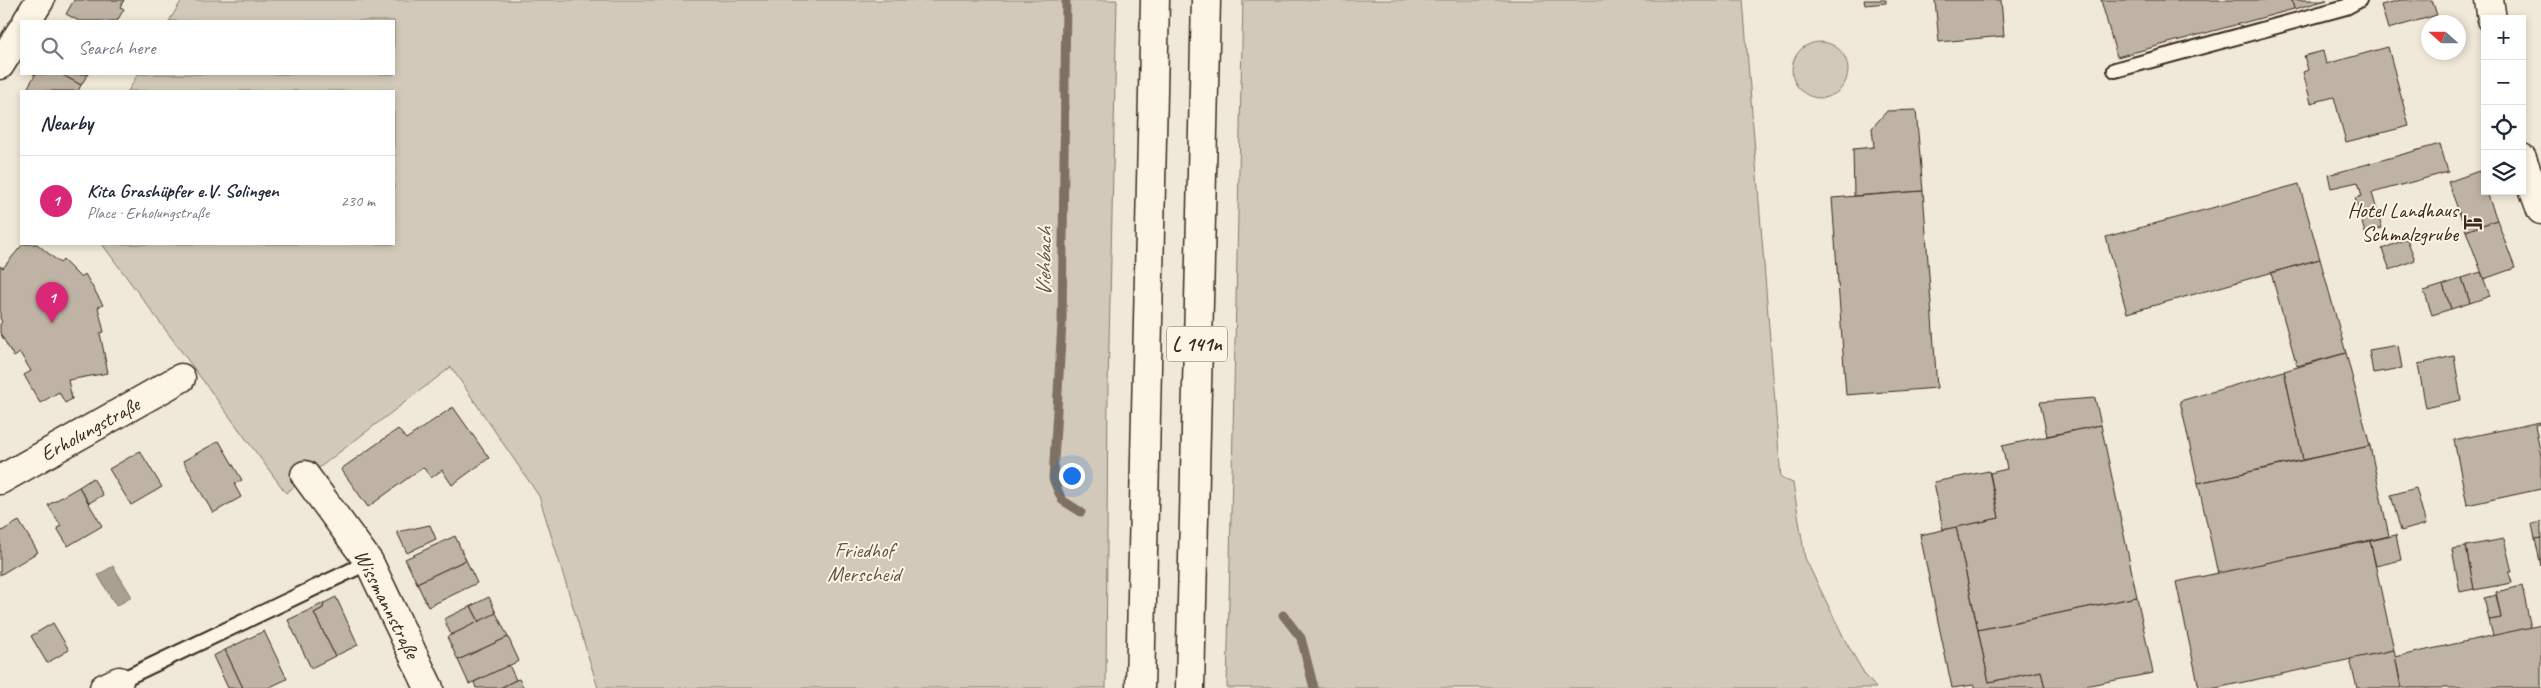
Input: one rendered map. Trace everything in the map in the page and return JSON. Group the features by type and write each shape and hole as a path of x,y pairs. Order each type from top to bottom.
{"main road":[{"path":"28,20 40,0"},
{"name":"L 141n","path":"1140,688 1155,0"},
{"name":"L 141n","path":"1190,688 1206,0"},
{"path":"2489,0 2491,15"},
{"path":"0,65 20,33"},
{"path":"2526,169 2541,210"},
{"name":"Erholungstraße","path":"0,480 180,378"},
{"name":"Wissmannstraße","path":"305,475 369,562 428,688"}],"lane":[{"path":"2115,70 2346,7 2359,0"},
{"path":"112,684 369,562"}],"green space":[{"name":"Friedhof Merscheid","path":"182,0 1117,0 1108,386 1106,688 598,688 539,496 451,367 286,493 103,245 395,245 395,90 129,90 137,75 395,75 395,20 170,20"},
{"path":"1243,0 1743,0 1781,478 1793,483 1805,558 1846,642 1865,675 1876,688 1227,688"},
{"path":"1815,42 1825,42 1840,50 1846,59 1848,70 1846,81 1840,90 1825,98 1815,98 1804,93 1797,86 1792,75 1792,65 1797,54 1804,47"}],"shaded area":[{"path":"113,566 132,597 116,606 98,575"}],"building":[{"path":"74,0 124,0 120,7 124,9 118,20 77,20 66,14"},
{"path":"1864,0 1886,0 1886,3 1865,5"},
{"path":"1935,0 2001,0 2004,36 1939,42"},
{"path":"2101,0 2292,0 2294,9 2117,57"},
{"path":"2292,0 2327,0 2294,9"},
{"path":"2401,0 2432,0 2437,15 2421,15 2421,20 2388,29 2381,5"},
{"path":"2388,47 2409,126 2346,142 2334,97 2311,103 2303,72 2308,70 2304,56 2323,51 2326,64"},
{"path":"35,75 63,75 81,85 78,90 34,90 28,87"},
{"path":"63,75 87,75 81,85"},
{"path":"1916,110 1923,191 1854,196 1853,149 1874,147 1872,128 1887,111"},
{"path":"2440,144 2448,172 2372,193 2382,228 2365,233 2355,198 2362,196 2358,182 2331,188 2328,175"},
{"path":"2479,171 2481,176 2481,195 2488,195 2497,220 2466,231 2448,182"},
{"path":"2299,184 2320,259 2127,313 2106,237"},
{"path":"1923,191 1937,388 1846,395 1832,198"},
{"path":"2497,220 2515,268 2484,279 2466,231"},
{"path":"2407,239 2415,260 2390,270 2382,249"},
{"path":"22,245 38,245 60,263 63,260 81,278 85,274 103,305 98,307 104,332 100,333 108,373 68,380 72,399 65,403 59,392 40,403 24,375 31,371 20,353 14,357 0,333 0,324 2,322 0,318 0,266 3,268"},
{"path":"2320,259 2346,353 2297,366 2271,273"},
{"path":"2481,272 2490,296 2470,303 2462,278"},
{"path":"2462,278 2470,303 2451,309 2443,285"},
{"path":"2443,285 2451,309 2432,315 2424,291"},
{"path":"2398,345 2402,368 2373,373 2369,350"},
{"path":"2346,353 2370,446 2303,460 2284,371"},
{"path":"2454,356 2461,400 2426,408 2418,364"},
{"path":"2284,371 2303,460 2198,483 2180,401"},
{"path":"2095,398 2101,425 2047,436 2040,402"},
{"path":"453,407 489,458 452,485 442,470 431,478 423,467 368,507 341,469 398,429 406,439"},
{"path":"2540,422 2540,424 2535,425 2541,456 2541,489 2467,505 2454,440"},
{"path":"2101,425 2137,597 1978,630 1956,527 1999,518 1990,473 2007,469 2002,446"},
{"path":"219,441 242,480 234,484 241,497 213,513 183,461"},
{"path":"2370,446 2389,536 2218,574 2198,483"},
{"path":"140,451 162,487 131,505 109,469"},
{"path":"1989,471 1999,518 1943,530 1934,482"},
{"path":"93,478 103,495 89,503 79,487"},
{"path":"79,487 102,526 68,546 57,528 61,526 48,505"},
{"path":"2416,488 2426,524 2401,531 2391,495"},
{"path":"19,521 38,552 0,575 0,532"},
{"path":"2541,522 2541,538 2535,539 2532,524"},
{"path":"430,525 436,539 407,553 397,532"},
{"path":"1956,527 1989,682 2041,671 2045,688 1974,688 1974,685 1952,688 1920,535"},
{"path":"2396,535 2401,560 2376,566 2370,541"},
{"path":"455,536 466,560 417,583 405,559"},
{"path":"2541,538 2541,566 2535,539"},
{"path":"2504,539 2512,572 2509,572 2512,583 2474,590 2466,546"},
{"path":"2370,541 2394,650 2216,688 2199,688 2176,582"},
{"path":"2466,547 2474,589 2460,592 2452,549"},
{"path":"466,560 477,583 428,607 417,583"},
{"path":"2522,586 2531,628 2493,636 2489,620 2501,618 2496,592"},
{"path":"2496,595 2501,618 2489,620 2484,598"},
{"path":"336,597 358,645 335,656 314,613 323,608 324,603"},
{"path":"489,597 496,613 479,622 471,606"},
{"path":"2137,597 2153,673 2074,688 2045,688 2041,671 1989,682 1978,630"},
{"path":"324,603 323,608 314,613 335,656 311,668 288,620"},
{"path":"471,606 479,622 451,635 444,619"},
{"path":"496,613 508,637 458,660 447,637"},
{"path":"53,623 69,650 47,663 31,636"},
{"path":"2541,625 2541,688 2402,688 2395,657"},
{"path":"264,631 287,679 268,688 243,688 225,650"},
{"path":"508,637 519,661 469,684 458,660"},
{"path":"225,650 243,688 228,688 213,656"},
{"path":"2394,650 2401,688 2357,688 2350,659"},
{"path":"509,665 516,680 500,688 476,688 474,682"},
{"path":"519,679 524,688 500,688 516,680"}],"waterway":[{"name":"Viehbach","path":"1066,0 1062,323 1053,479 1062,500 1081,512"},
{"name":"Viehbach","path":"1283,615 1301,638 1314,688"}],"place":[{"name":"Hotel Landhaus Schmalzgrube","path":"2473,222"},
{"name":"Kita Grashüpfer e.V. Solingen","path":"52,323"}]}
